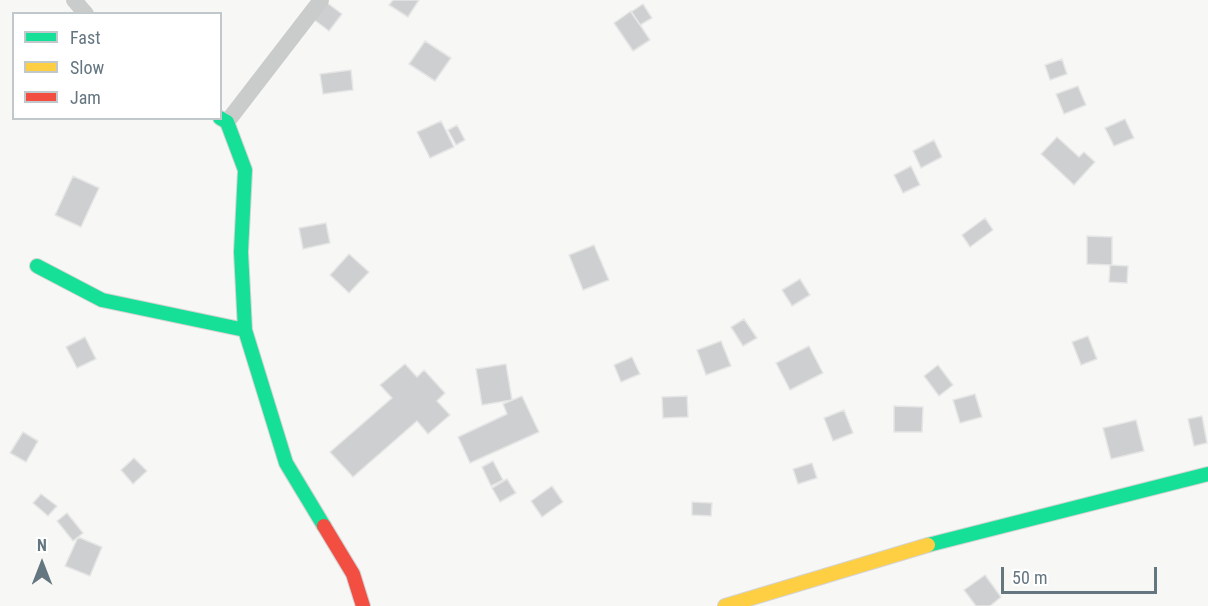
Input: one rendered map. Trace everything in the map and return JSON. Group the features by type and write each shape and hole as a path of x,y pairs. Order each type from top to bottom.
{"street":[{"path":"74,0 84,12"},
{"path":"321,0 224,120 245,170 241,252 245,330 286,463 353,574 363,606"},
{"path":"37,266 102,300 245,330"},
{"path":"725,606 933,544 1208,474"}],"building":[{"path":"393,0 419,0 408,17 389,5"},
{"path":"326,2 342,14 329,31 313,19"},
{"path":"643,4 652,18 640,25 631,12"},
{"path":"631,11 650,40 633,51 614,23"},
{"path":"425,41 451,58 435,81 409,64"},
{"path":"1062,59 1067,74 1050,80 1045,65"},
{"path":"351,70 353,90 323,94 320,74"},
{"path":"1078,86 1086,105 1064,114 1056,94"},
{"path":"1125,119 1134,138 1114,146 1105,128"},
{"path":"441,121 454,147 430,158 417,132"},
{"path":"457,125 465,140 456,145 448,130"},
{"path":"1057,137 1079,157 1084,152 1095,162 1074,185 1041,154"},
{"path":"934,140 942,157 921,168 913,151"},
{"path":"911,166 920,185 903,193 894,175"},
{"path":"73,176 99,188 81,227 55,215"},
{"path":"985,218 993,230 970,247 962,235"},
{"path":"326,223 330,243 303,249 299,228"},
{"path":"1087,236 1112,237 1112,265 1087,264"},
{"path":"594,245 609,280 583,290 569,255"},
{"path":"349,254 369,272 349,293 330,275"},
{"path":"1110,265 1128,266 1127,283 1109,282"},
{"path":"800,279 810,295 792,306 782,290"},
{"path":"744,319 757,338 743,346 731,327"},
{"path":"1088,336 1097,359 1081,365 1072,342"},
{"path":"85,337 96,359 77,368 66,347"},
{"path":"721,341 731,366 706,375 697,350"},
{"path":"809,346 823,373 790,390 776,363"},
{"path":"632,357 640,374 621,382 614,365"},
{"path":"405,364 417,377 424,370 445,393 437,401 450,415 428,434 417,421 353,477 330,452 392,398 380,385"},
{"path":"506,364 512,400 482,405 476,369"},
{"path":"938,365 953,385 939,396 924,376"},
{"path":"975,394 982,417 960,423 953,400"},
{"path":"522,396 539,432 470,463 458,437 507,414 503,404"},
{"path":"687,396 688,417 663,418 662,397"},
{"path":"894,406 923,407 922,432 894,432"},
{"path":"844,410 853,433 833,441 824,418"},
{"path":"1202,416 1207,443 1194,446 1188,419"},
{"path":"1136,420 1144,451 1111,459 1103,428"},
{"path":"23,432 38,441 26,462 10,453"},
{"path":"134,458 147,471 133,484 121,470"},
{"path":"493,461 503,480 491,486 482,467"},
{"path":"812,463 817,478 798,484 793,469"},
{"path":"507,479 516,493 500,502 492,488"},
{"path":"552,486 563,502 542,517 531,501"},
{"path":"41,494 57,506 48,516 33,503"},
{"path":"692,502 712,503 711,516 692,515"},
{"path":"67,513 83,533 73,541 57,521"},
{"path":"78,537 102,547 90,576 65,566"},
{"path":"985,575 1001,597 990,606 976,606 964,590"}],"traffic: fast":[{"path":"222,119 227,122 245,170 241,252 245,330 286,463 324,526"},
{"path":"37,266 102,300 245,330"},
{"path":"928,545 1208,474"}],"traffic: slow":[{"path":"725,606 928,545"}],"traffic: jam":[{"path":"324,526 353,574 363,606"}]}
